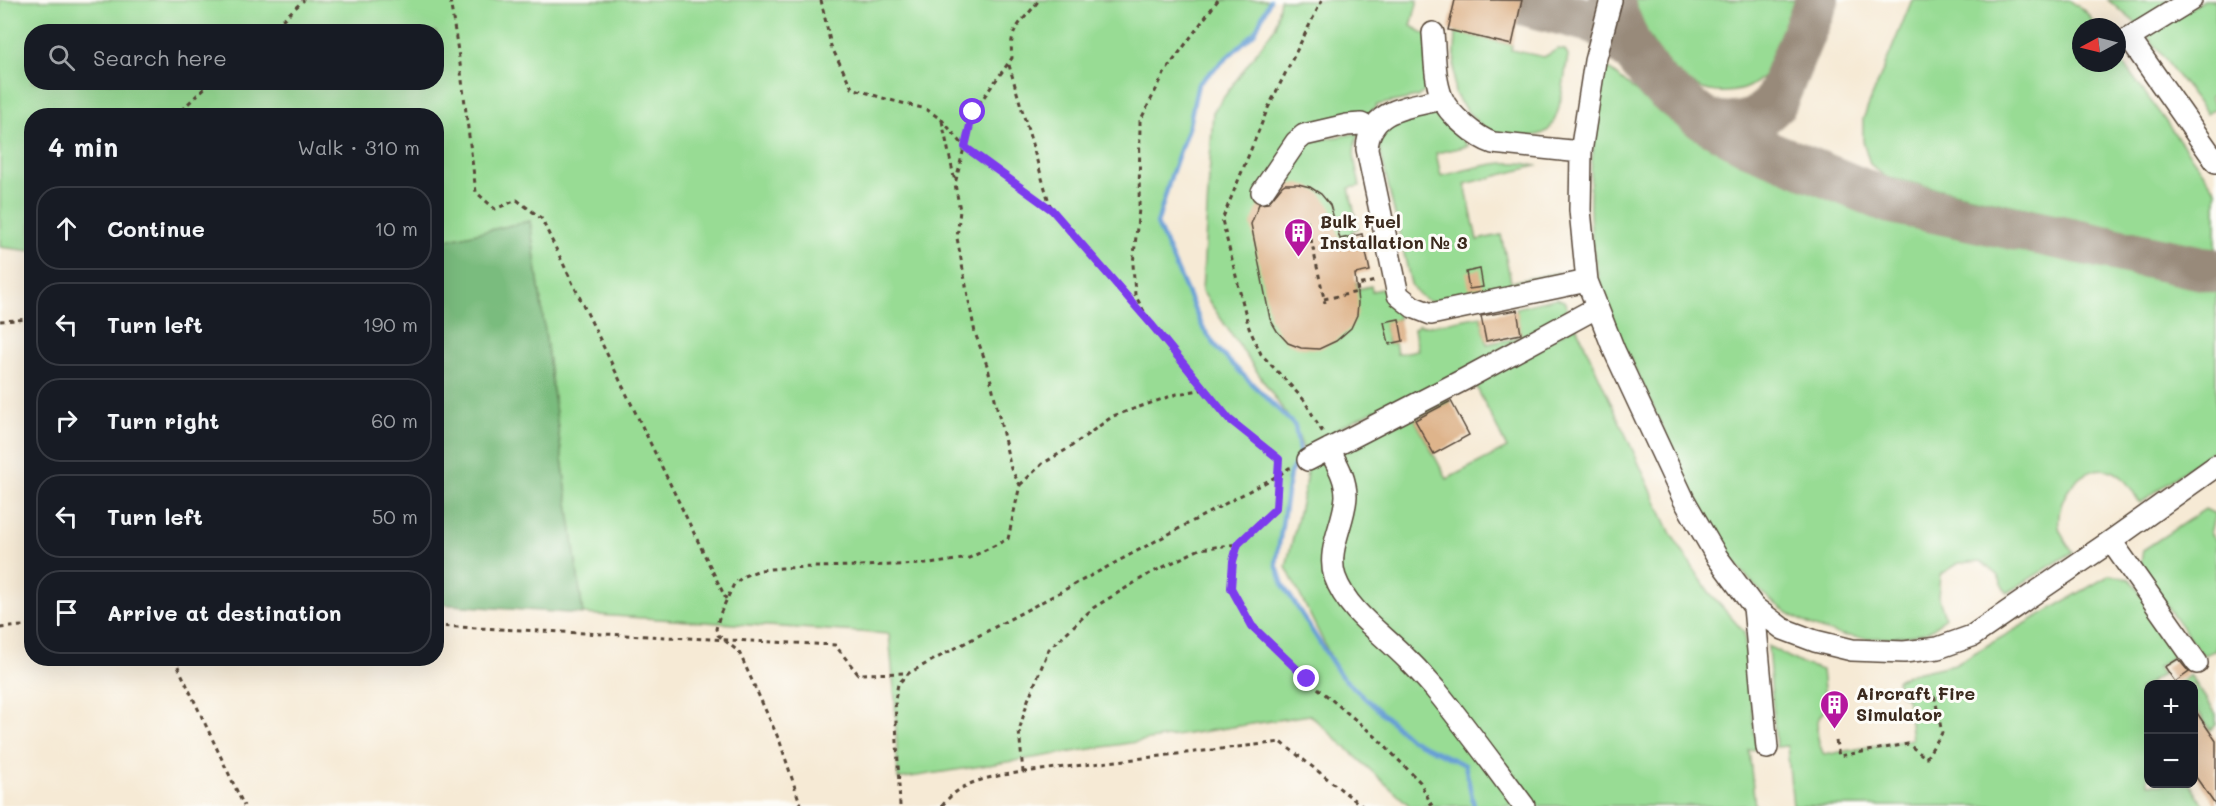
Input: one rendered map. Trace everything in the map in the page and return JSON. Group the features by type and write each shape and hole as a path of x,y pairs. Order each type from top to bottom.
{"street":[{"path":"1611,0 1595,61 1581,152 1580,210 1587,282 1596,308 1684,500 1717,556 1754,607 1783,629 1815,641 1852,650 1904,652 1938,648 1972,636 2216,466"},
{"path":"2191,0 2129,38 2216,162"},
{"path":"1433,33 1436,73 1442,99 1457,118 1482,140 1581,152"},
{"path":"1442,99 1389,112 1371,129 1368,138 1367,149 1398,295 1421,311 1431,314 1587,282"},
{"path":"1262,192 1296,142 1304,135 1347,125 1361,124 1371,129"},
{"path":"1298,464 1596,308"},
{"path":"1329,449 1343,476 1346,494 1344,515 1338,530 1334,558 1334,575 1343,592 1373,627 1408,659 1437,692 1524,806"},
{"path":"2111,541 2197,663"},
{"path":"1754,607 1767,748"}],"path":[{"path":"278,24 304,0"},
{"path":"450,0 476,192 495,209 518,200 541,218 726,599"},
{"path":"821,0 831,46 852,88 926,110 942,120 965,147 1052,210 1151,324 1229,419 1279,459 1276,508 1238,544 1233,561 1231,588 1252,626 1307,679 1376,737 1420,782 1432,806"},
{"path":"955,184 973,112 1012,58 1010,47 1014,29 1040,0"},
{"path":"1151,324 1136,295 1133,264 1139,209 1140,121 1165,72 1218,0"},
{"path":"1322,0 1268,108 1222,220 1249,328 1261,354 1304,400 1316,418 1329,449"},
{"path":"1008,64 1052,210"},
{"path":"183,108 203,90"},
{"path":"942,120 960,210 957,238 975,333 988,368 1011,469 1020,485"},
{"path":"1306,221 1324,301 1358,292 1357,285 1377,280"},
{"path":"0,321 24,320"},
{"path":"801,806 780,742 739,652 718,635 716,629 726,599 734,584 744,576 760,570 930,564 969,558 1008,539 1020,485 1042,464 1070,448 1113,416 1177,394 1206,389"},
{"path":"900,806 895,700 898,684 909,673 1298,464"},
{"path":"1023,772 1019,731 1028,700 1049,649 1093,608 1149,574 1200,549 1238,544"},
{"path":"0,628 24,626"},
{"path":"444,626 835,645 858,674 909,673"},
{"path":"178,666 244,806"},
{"path":"1836,741 1839,756 1908,744 1926,758 1941,734 1934,694"},
{"path":"942,806 956,790 979,780 1023,772 1281,742 1362,806"}],"green space":[{"path":"0,0 1270,0 1255,32 1198,84 1189,126 1157,224 1203,328 1220,352 1292,423 1202,291 1213,112 1275,27 1280,0 1418,0 1411,26 1427,35 1424,92 1417,97 1377,105 1369,114 1300,129 1307,142 1359,133 1354,153 1360,186 1349,188 1358,229 1352,230 1347,284 1357,282 1358,289 1371,286 1372,291 1387,288 1397,307 1399,319 1385,323 1388,344 1395,343 1397,354 1418,350 1414,329 1419,325 1427,326 1481,316 1487,344 1521,337 1516,308 1557,298 1564,301 1567,307 1563,315 1379,417 1375,410 1336,429 1334,442 1306,456 1296,430 1300,456 1290,473 1276,564 1283,585 1337,669 1286,567 1308,466 1442,395 1451,401 1415,420 1447,479 1507,448 1473,380 1576,326 1671,534 1709,592 1744,632 1756,749 1749,750 1755,806 1410,806 1310,715 898,779 895,700 889,634 583,614 530,221 444,240 444,108 24,108 24,250 0,247"},
{"path":"1631,0 1795,0 1766,73 1748,87 1726,92 1709,91 1693,85 1679,74 1655,46"},
{"path":"1912,0 2069,0 2090,18 2072,18 2072,72 2126,72 2126,67 2216,190 2216,251 1886,177 1870,164 1863,141 1863,119"},
{"path":"2108,0 2177,0 2137,24"},
{"path":"2203,0 2216,0 2216,93 2210,97 2216,108 2207,114 2147,36"},
{"path":"1456,32 1512,45 1511,50 1544,57 1558,49 1565,50 1568,56 1562,94 1550,128 1537,135 1518,136 1498,134 1477,122 1455,93"},
{"path":"1604,68 1609,69 1663,114 1725,155 1894,220 2216,290 2216,448 2140,503 2125,480 2117,473 2101,469 2081,477 2066,494 2059,516 2060,530 2073,552 2007,593 1998,576 1981,561 1959,563 1940,575 1938,596 1945,617 1928,631 1910,636 1878,638 1832,633 1793,617 1760,591 1732,558 1707,520 1686,480 1606,304 1597,271 1590,220 1593,144"},
{"path":"1427,110 1439,114 1468,146 1436,153 1441,176 1501,163 1536,166 1465,184 1477,240 1501,235 1511,282 1559,272 1557,279 1438,304 1426,300 1416,292 1411,284 1379,146 1384,128 1392,122"},
{"path":"530,221 583,614 444,604 444,240"},
{"path":"2205,509 2215,514 2210,533 2216,540 2216,650 2205,655 2200,652 2144,575 2141,563 2143,550"},
{"path":"2110,575 2130,579 2181,651 2158,667 2163,674 2154,680 2144,680 2144,687 2139,690 2144,698 2144,788 2193,788 2204,806 1793,806 1787,746 1776,747 1768,646 1800,663 1822,670 1826,709 1819,719 1817,731 1824,755 1912,739 1907,698 1899,691 1897,680 1906,675 1955,664"},
{"path":"2190,675 2193,680 2183,680"},
{"path":"2198,687 2216,714 2216,725 2210,730 2198,711"}],"building":[{"path":"1455,0 1522,0 1512,45 1448,30"},
{"name":"Bulk Fuel Installation № 3","path":"1285,184 1310,187 1321,194 1330,205 1340,239 1362,234 1370,271 1355,274 1358,303 1357,315 1351,328 1336,341 1319,349 1301,348 1288,343 1270,319 1251,224 1259,204 1268,203"},
{"path":"1480,269 1483,287 1469,289 1466,272"},
{"path":"1517,310 1521,334 1486,341 1481,316"},
{"path":"1399,319 1403,341 1389,344 1384,322"},
{"path":"1451,401 1469,435 1434,454 1415,420"},
{"path":"2178,659 2189,672 2178,680 2174,680 2165,667"},
{"path":"2198,714 2216,741 2216,806 2198,780"}],"waterway":[{"path":"1270,0 1255,32 1198,84 1189,125 1157,224 1203,328 1220,352 1295,426 1300,456 1290,473 1276,564 1283,585 1341,676 1410,739 1465,765 1474,806"}],"taxiway":[{"path":"1611,0 1632,51 1658,84 1703,119 1748,144 1891,202 2216,271"},
{"path":"1705,120 1726,124 1743,123 1759,116 1775,103 1817,0"},
{"path":"1521,3 1599,23 1632,51"}],"place":[{"name":"Bulk Fuel Installation № 3","path":"1299,258"},
{"name":"Aircraft Fire Simulator","path":"1835,730"}],"route":[{"path":"973,112 965,147 1052,210 1151,324 1229,419 1279,459 1276,508 1238,544 1233,561 1231,588 1252,626 1307,679"}]}
